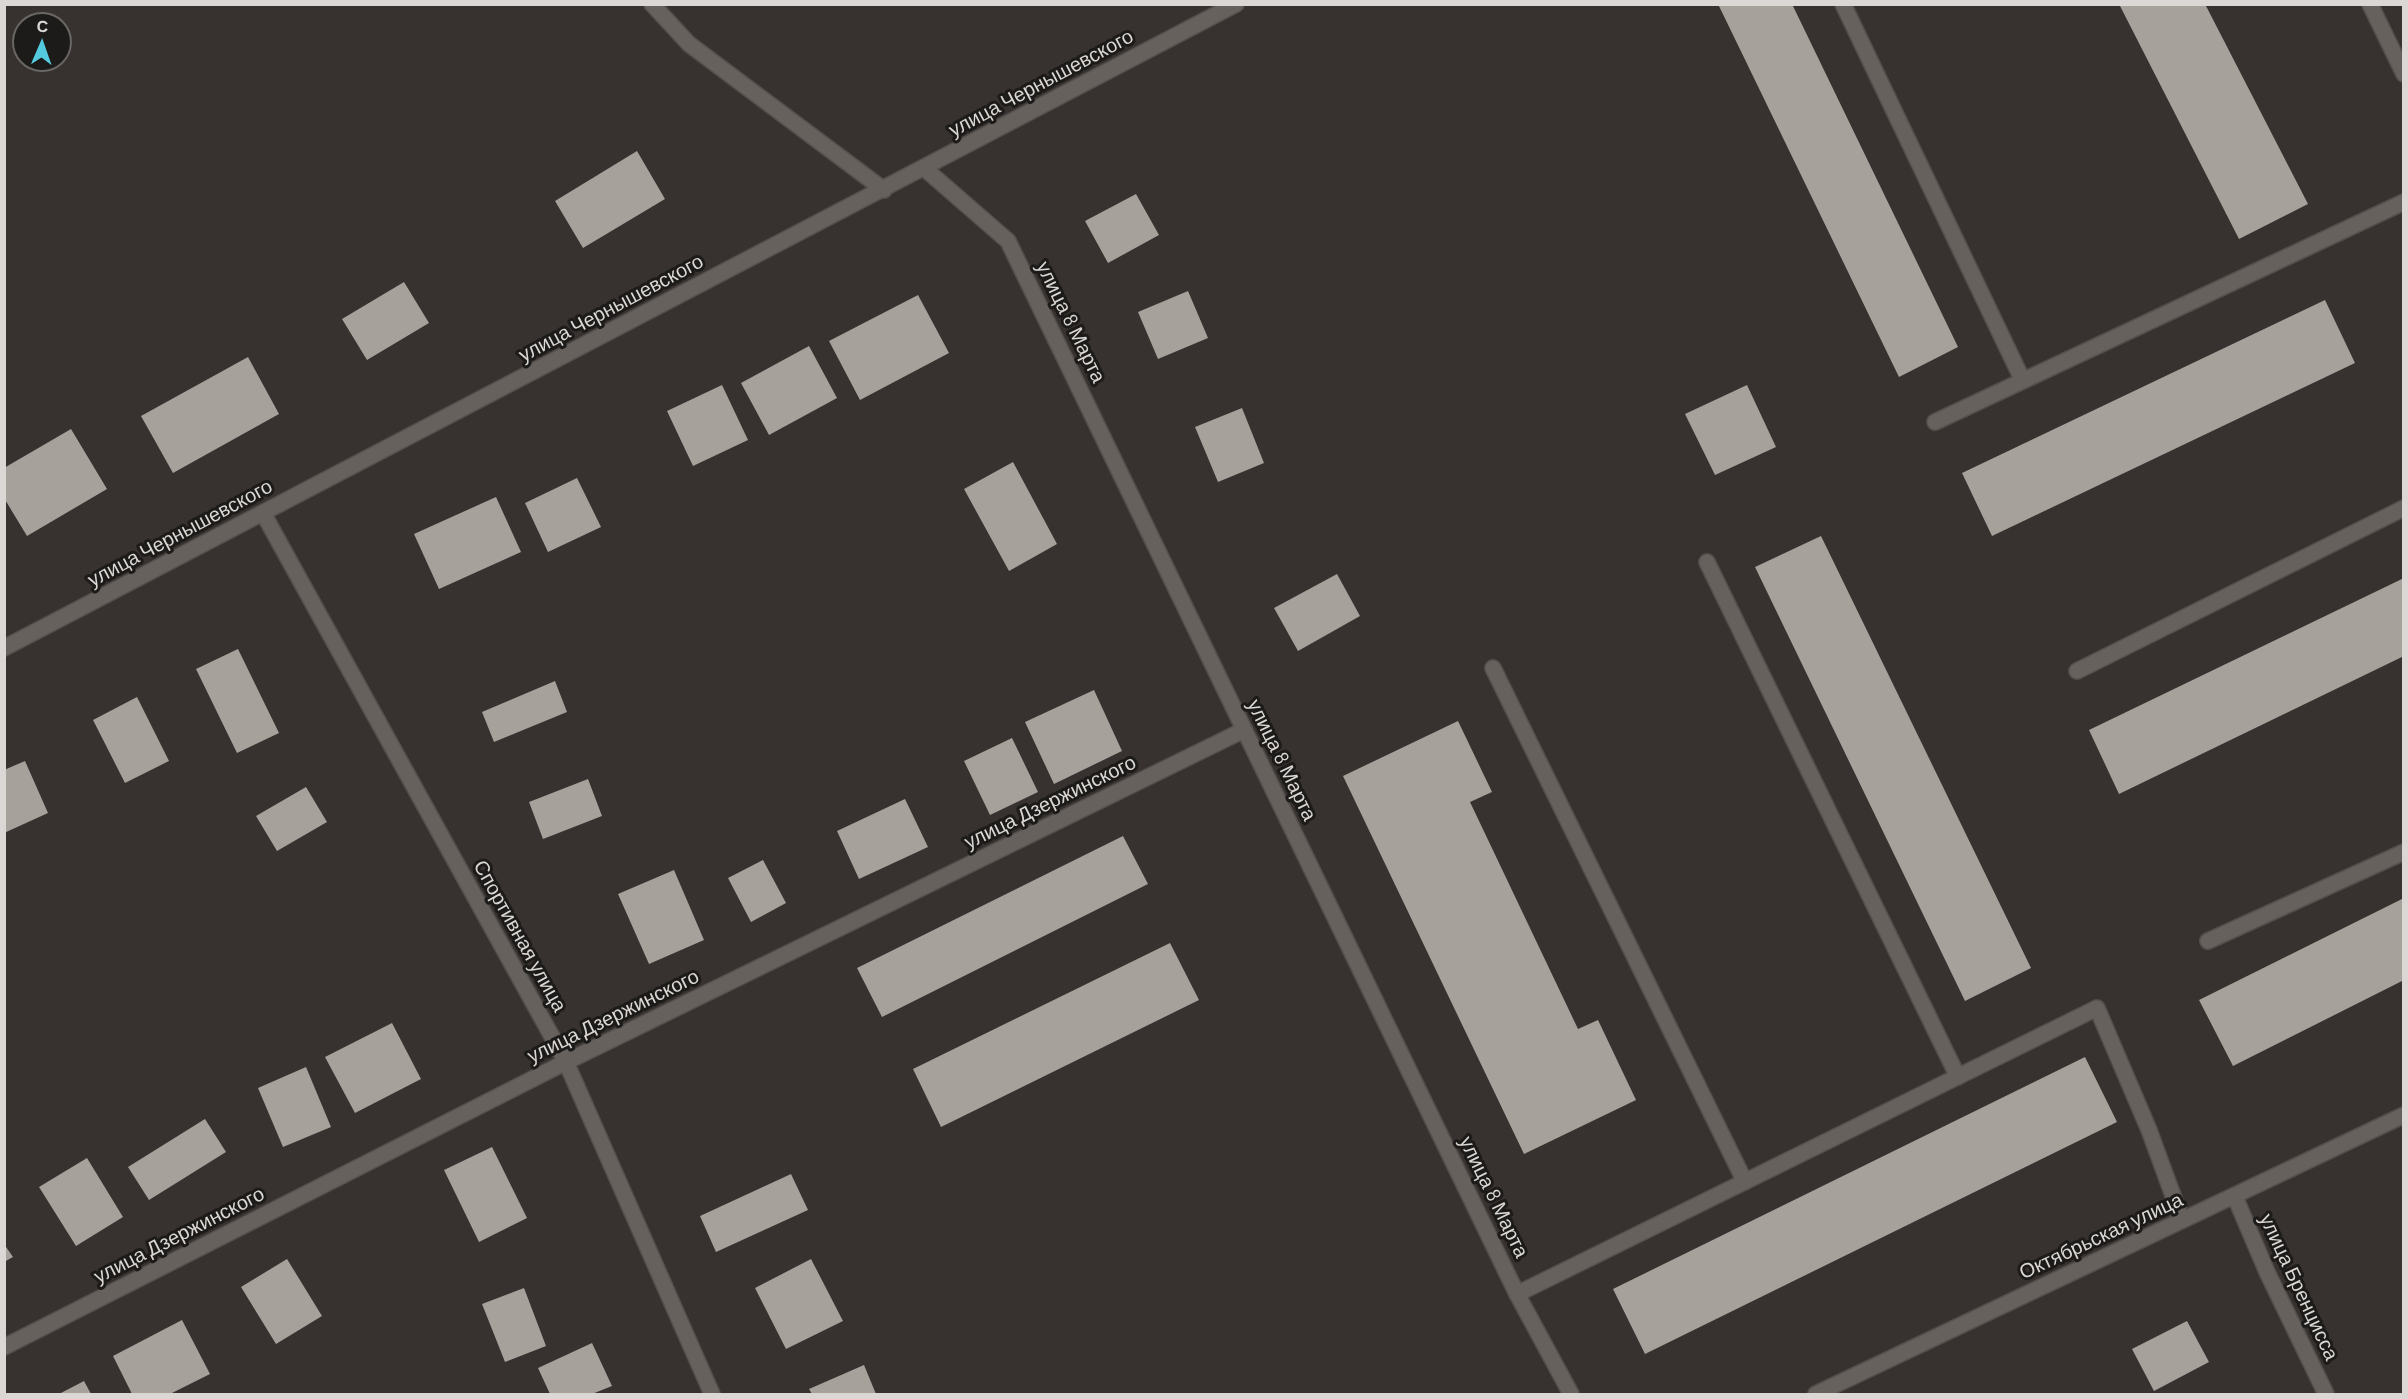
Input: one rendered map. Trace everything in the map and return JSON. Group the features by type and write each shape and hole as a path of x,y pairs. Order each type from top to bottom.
{"street":[{"path":"652,4 689,44 884,190"},
{"name":"улица Чернышевского","path":"4,648 1236,4"},
{"path":"1843,4 2023,381"},
{"path":"2370,4 2403,74"},
{"name":"улица 8 Марта","path":"924,168 1008,241 1517,1294 1571,1395"},
{"path":"1935,422 2403,202"},
{"path":"2077,671 2403,508"},
{"name":"Спортивная улица","path":"263,513 566,1062 712,1395"},
{"path":"1707,562 1958,1077"},
{"path":"1493,668 1745,1182"},
{"name":"улица Дзержинского","path":"4,1347 566,1062 1244,730"},
{"path":"2208,941 2403,852"},
{"path":"1517,1294 2097,1008 2149,1130 2182,1220"},
{"name":"Октябрьская улица","path":"1816,1395 2403,1115"},
{"name":"улица Бренцисса","path":"2235,1197 2267,1272 2326,1395"}],"building":[{"path":"1718,4 1792,4 1958,347 1899,377"},
{"path":"2119,4 2205,4 2308,204 2239,239"},
{"path":"637,151 665,199 583,248 555,201"},
{"path":"1136,194 1159,235 1108,263 1085,221"},
{"path":"404,282 429,323 367,360 342,319"},
{"path":"1188,291 1208,338 1158,359 1138,312"},
{"path":"918,295 949,353 860,400 829,341"},
{"path":"2325,300 2355,363 1992,536 1962,473"},
{"path":"809,346 837,398 769,435 741,383"},
{"path":"248,357 279,414 173,473 141,416"},
{"path":"722,385 748,440 693,466 667,411"},
{"path":"1747,385 1776,447 1715,475 1685,414"},
{"path":"1242,408 1264,463 1218,482 1195,427"},
{"path":"71,429 107,489 27,536 4,498 4,468"},
{"path":"1013,462 1057,544 1009,571 964,489"},
{"path":"577,478 601,527 548,552 525,503"},
{"path":"496,497 521,552 439,589 414,534"},
{"path":"1821,536 2031,968 1965,1001 1755,567"},
{"path":"1337,574 1360,616 1298,651 1274,608"},
{"path":"2404,578 2404,656 2119,794 2089,730"},
{"path":"238,649 279,733 237,753 196,669"},
{"path":"555,681 567,712 494,742 482,712"},
{"path":"1094,690 1122,751 1054,784 1025,722"},
{"path":"137,697 169,761 125,783 93,720"},
{"path":"1458,721 1492,792 1470,802 1578,1029 1598,1020 1636,1100 1524,1154 1343,776"},
{"path":"1012,738 1038,792 990,815 964,761"},
{"path":"25,761 48,813 4,833 4,770"},
{"path":"588,779 602,816 543,839 529,802"},
{"path":"306,787 327,822 277,851 256,816"},
{"path":"905,799 928,847 859,879 837,831"},
{"path":"1123,836 1148,884 882,1017 857,968"},
{"path":"763,860 786,903 751,922 728,878"},
{"path":"674,870 704,940 649,964 618,894"},
{"path":"2404,898 2404,980 2233,1066 2199,1000"},
{"path":"1170,943 1199,1000 941,1127 913,1069"},
{"path":"392,1023 421,1079 355,1113 325,1057"},
{"path":"2085,1057 2117,1122 1645,1354 1613,1289"},
{"path":"306,1067 331,1127 283,1147 258,1088"},
{"path":"205,1119 226,1152 149,1200 128,1167"},
{"path":"492,1147 527,1218 479,1242 444,1170"},
{"path":"87,1158 123,1217 76,1246 39,1187"},
{"path":"791,1174 808,1210 716,1252 700,1216"},
{"path":"4,1244 13,1257 4,1262"},
{"path":"287,1259 322,1316 276,1344 241,1287"},
{"path":"811,1259 843,1321 786,1349 755,1288"},
{"path":"524,1288 546,1346 505,1362 482,1304"},
{"path":"182,1320 210,1374 170,1394 132,1394 113,1356"},
{"path":"2187,1321 2209,1362 2154,1391 2132,1349"},
{"path":"592,1343 612,1386 592,1394 550,1394 538,1368"},
{"path":"864,1365 876,1394 812,1394 809,1389"},
{"path":"84,1381 91,1394 59,1394"}]}
